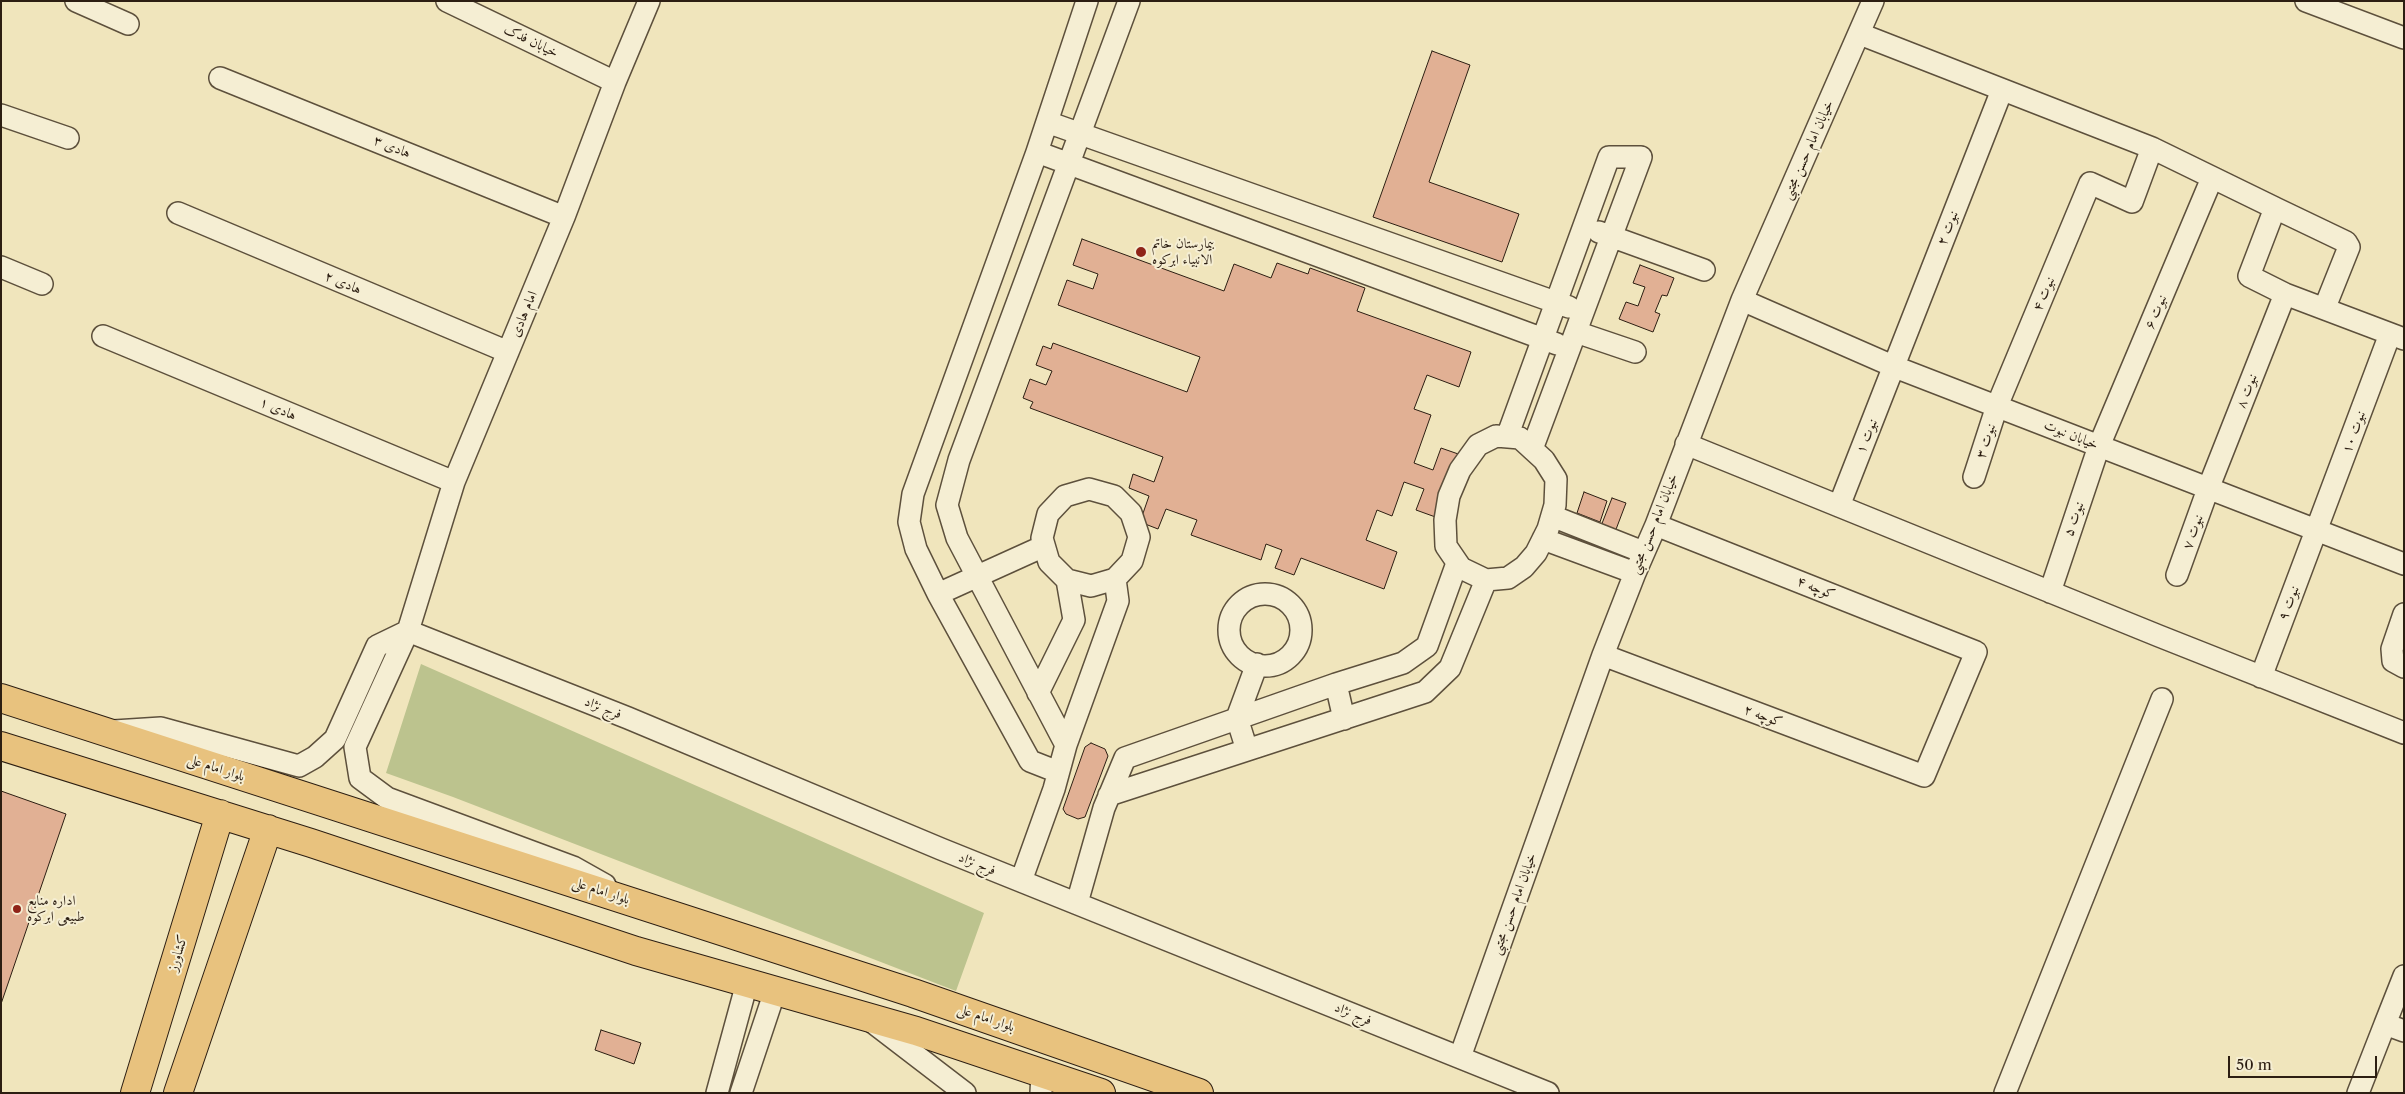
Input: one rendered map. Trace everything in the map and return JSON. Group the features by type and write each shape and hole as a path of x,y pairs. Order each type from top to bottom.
{"main road":[{"name":"بلوار امام علی","path":"1,698 638,903 973,1014 1199,1093"},
{"path":"1,746 268,829 636,951 963,1047 1042,1083 1102,1093"},
{"name":"کشاورز","path":"135,1093 220,814"},
{"path":"178,1093 268,829"},
{"path":"963,1047 973,1014"}],"street":[{"path":"76,1 128,24"},
{"name":"خیابان فدک","path":"447,1 615,82"},
{"name":"امام هادی","path":"638,903 572,867 387,798 360,778 355,746 408,631 454,482 564,217 615,82 649,1"},
{"path":"1058,772 1030,761 938,594 916,549 909,522 913,494 1037,152 1087,1"},
{"path":"1066,745 957,538 947,504 959,460 1129,1"},
{"name":"خیابان امام حسن مجتبی","path":"1460,1057 1603,655 1643,552 1656,525 1742,300 1873,1"},
{"path":"2306,1 2404,38"},
{"path":"1860,34 2152,148 2346,242 2349,247 2325,308"},
{"name":"هادی ۳","path":"220,78 564,217"},
{"name":"نبوت ۲","path":"1895,367 2002,90"},
{"path":"1,115 68,138"},
{"path":"1047,122 1557,302 1577,331"},
{"name":"نبوت ۴","path":"1997,406 2090,183 2132,202 2152,148"},
{"path":"1037,152 1543,339 1577,331 1635,352"},
{"path":"1507,437 1609,157 1641,157 1532,449"},
{"name":"نبوت ۶","path":"2099,446 2212,178"},
{"path":"2275,208 2249,276 2285,294 2397,336"},
{"name":"هادی ۲","path":"178,213 508,352"},
{"path":"1584,227 1704,270"},
{"path":"1,267 42,284"},
{"name":"نبوت ۸","path":"2208,489 2285,294"},
{"name":"خیابان نبوت","path":"1742,300 1895,367 2404,564"},
{"name":"هادی ۱","path":"103,336 454,482"},
{"name":"نبوت ۱۰","path":"2318,530 2397,336"},
{"name":"نبوت ۱","path":"1839,506 1895,367"},
{"name":"نبوت ۳","path":"1974,477 1997,406"},
{"path":"1496,436 1520,438 1532,449 1544,460 1556,479 1555,505 1552,516 1543,540 1524,568 1508,578 1486,580 1461,568 1446,546 1445,520 1449,496 1460,470 1478,445 1496,436"},
{"path":"1686,444 2404,733"},
{"name":"نبوت ۵","path":"2050,592 2099,446"},
{"path":"1089,489 1114,496 1132,513 1139,537 1132,561 1115,579 1091,586 1067,580 1049,562 1042,538 1048,514 1065,496 1089,489"},
{"name":"نبوت ۷","path":"2177,575 2208,489"},
{"path":"1552,516 1643,552"},
{"name":"کوچه ۴","path":"1656,525 1976,652 1924,776"},
{"name":"نبوت ۹","path":"2261,677 2318,530"},
{"path":"1543,540 1635,573"},
{"path":"938,594 1044,546"},
{"path":"1077,903 1109,796 1125,758 1336,684 1403,663 1427,646 1457,563"},
{"path":"1021,881 1066,745 1118,601 1115,579"},
{"path":"1038,693 1074,620 1067,580"},
{"path":"1109,796 1425,692 1450,668 1486,580"},
{"path":"2404,614 2392,648 2392,661 2404,667"},
{"path":"105,732 161,728 299,766 315,757 335,738 377,646 408,631"},
{"name":"فرج نژاد","path":"408,631 628,718 1021,881 1548,1093"},
{"name":"کوچه ۲","path":"1603,655 1924,776"},
{"path":"1247,750 1237,718 1257,664"},
{"path":"1336,684 1344,719"},
{"path":"2005,1093 2162,699"},
{"path":"2358,1093 2394,1027 2404,976"},
{"path":"717,1093 747,983"},
{"path":"741,1093 775,991"},
{"path":"864,1017 964,1093"}],"green space":[{"path":"421,664 984,913 956,991 453,797 386,773"}],"building":[{"path":"1432,51 1470,65 1429,182 1519,214 1502,262 1373,217"},
{"path":"1082,239 1224,291 1234,264 1271,278 1277,263 1308,274 1310,268 1365,288 1357,311 1471,352 1459,387 1427,375 1414,409 1431,415 1414,463 1433,470 1441,448 1464,456 1441,519 1416,510 1424,489 1404,482 1392,516 1377,510 1366,540 1397,552 1384,589 1301,558 1294,575 1275,568 1282,550 1266,544 1261,560 1191,535 1197,520 1166,509 1158,529 1140,522 1149,496 1129,488 1133,474 1154,482 1163,457 1030,408 1033,402 1023,398 1030,379 1046,385 1052,371 1036,365 1043,346 1051,349 1053,343 1187,392 1200,357 1058,305 1067,280 1093,289 1098,274 1073,265"},
{"path":"1640,265 1674,278 1667,296 1662,295 1655,312 1660,314 1653,332 1619,319 1626,302 1638,306 1645,287 1633,283"},
{"path":"1584,492 1607,501 1600,522 1577,513"},
{"path":"1612,498 1626,503 1615,532 1601,526"},
{"path":"1091,743 1105,749 1108,756 1085,817 1078,819 1066,814 1063,809 1085,747"},
{"name":"اداره منابع طبیعی ابرکوه","path":"1,791 66,814 1,1004"},
{"path":"601,1030 641,1043 634,1064 595,1050"}],"place":[{"name":"بیمارستان خاتم الانبیاء ابرکوه","path":"1141,252"},
{"name":"اداره منابع طبیعی ابرکوه","path":"17,909"}]}
